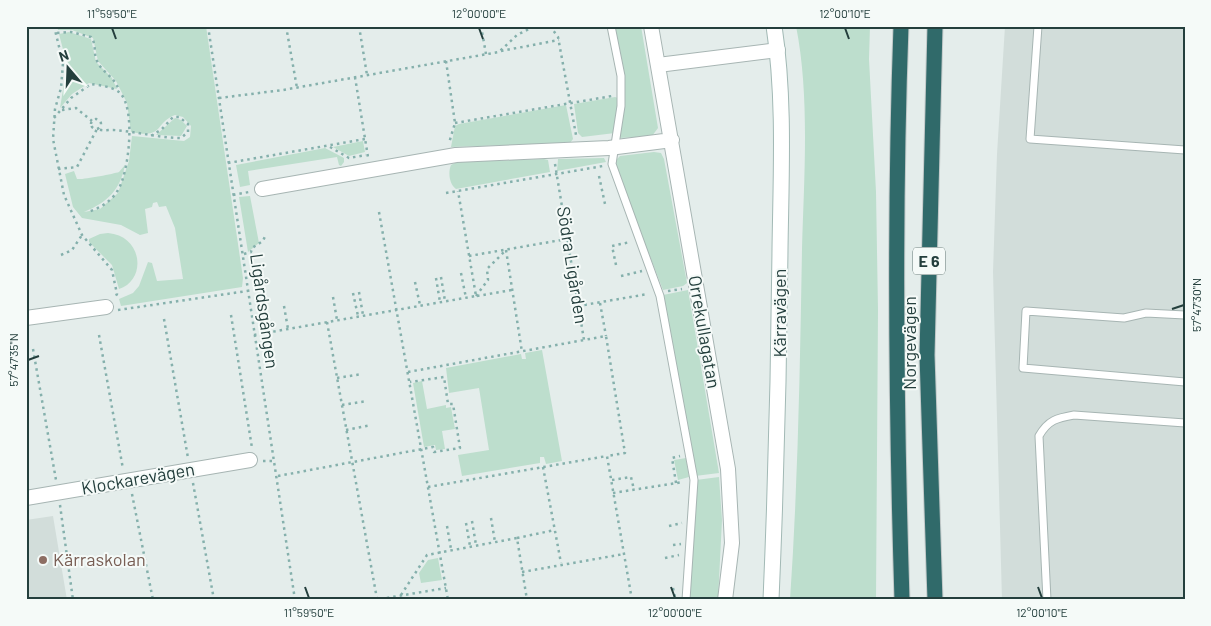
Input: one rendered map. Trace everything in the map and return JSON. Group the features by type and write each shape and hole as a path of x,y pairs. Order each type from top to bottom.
{"highway":[{"name":"Norgevägen","path":"901,26 897,143 896,356 902,600"},
{"name":"Norgevägen","path":"935,26 927,355 935,600"}],"street":[{"name":"Orrekullagatan","path":"651,26 728,469 732,543 725,600"},
{"name":"Kärravägen","path":"771,600 779,381 781,140 778,50 774,26"},
{"path":"658,65 778,50"},
{"path":"262,189 445,157 616,148 672,140"},
{"path":"26,318 106,306"},
{"name":"Klockarevägen","path":"26,498 250,460"}],"lane":[{"path":"611,26 621,76 616,148 612,164 659,293 694,480 686,600"},
{"path":"1038,26 1030,139 1185,150"},
{"path":"1185,315 1146,313 1124,318 1026,311 1023,368 1185,382"},
{"path":"1047,600 1039,436 1046,425 1060,418 1074,416 1185,423"}],"path":[{"path":"26,29 32,26"},
{"path":"54,26 63,63 63,73 53,119 53,139 58,169 64,195 82,235 112,270 117,294 106,306 118,310 247,290"},
{"name":"Ligårdsgången","path":"208,26 238,229 244,254 247,290 278,476 295,599"},
{"path":"286,26 297,88"},
{"path":"359,26 368,75"},
{"path":"481,26 486,54"},
{"path":"499,52 517,35 535,26"},
{"path":"550,26 558,40 576,139"},
{"path":"57,33 71,32 91,37 95,46 96,60 115,80 126,107 128,133 126,170 118,191 100,206 87,212"},
{"path":"219,98 297,88 558,40"},
{"path":"445,157 456,122 446,61"},
{"path":"355,77 370,170"},
{"path":"53,119 75,94 91,84 119,92"},
{"path":"456,122 620,94"},
{"path":"60,111 68,107 76,108 92,121 92,126 97,129 151,136 181,138 188,132 188,124 182,118 173,117 162,129 151,136"},
{"path":"58,169 77,167 97,129 101,126 100,121 96,119 92,121"},
{"path":"228,163 365,139"},
{"path":"328,146 349,158 368,155"},
{"name":"Södra Ligården","path":"552,156 557,173 584,340 606,336 625,453 607,456"},
{"path":"446,193 612,164"},
{"path":"599,176 605,204"},
{"path":"458,191 476,296"},
{"path":"379,212 398,310 448,600"},
{"path":"244,254 250,252 252,248 264,241 266,234"},
{"path":"61,254 72,250 82,235"},
{"path":"469,256 567,239"},
{"path":"616,265 612,246 640,240"},
{"path":"506,250 522,352"},
{"path":"476,296 488,280 487,269 506,250"},
{"path":"621,276 650,269"},
{"path":"461,274 466,298"},
{"path":"441,277 445,302"},
{"path":"436,278 440,302"},
{"path":"415,282 420,306"},
{"path":"578,306 696,289"},
{"path":"254,335 512,290"},
{"path":"359,292 364,316"},
{"path":"354,293 358,316"},
{"path":"333,297 337,320"},
{"path":"600,302 606,336"},
{"path":"284,306 288,329"},
{"path":"231,315 252,444 250,460"},
{"path":"164,319 214,600"},
{"path":"327,322 375,599 446,588"},
{"path":"99,335 152,600"},
{"path":"408,372 584,340"},
{"path":"33,349 58,492 74,600"},
{"path":"337,378 362,374"},
{"path":"278,476 433,447 434,452 460,448 453,404 448,404 444,377 410,382"},
{"path":"342,405 367,401"},
{"path":"346,430 371,425"},
{"path":"676,483 672,458 689,455"},
{"path":"428,487 607,456 632,600"},
{"path":"543,467 561,564"},
{"path":"611,481 632,477 634,490"},
{"path":"613,493 694,480"},
{"path":"491,518 495,542"},
{"path":"472,521 477,545"},
{"path":"466,522 470,546"},
{"path":"447,526 451,550"},
{"path":"401,595 427,556 440,551 555,530"},
{"path":"518,538 527,600"},
{"path":"522,572 624,554"},
{"path":"673,588 675,600"},
{"path":"290,600 295,599"}],"shaded area":[{"path":"1005,26 1185,26 1185,600 1002,600 993,272 997,154"},
{"name":"Kärraskolan","path":"53,516 67,600 26,600 26,520"}],"green space":[{"path":"57,26 206,26 243,278 242,287 121,306 119,299 133,293 139,286 148,262 152,263 157,281 183,279 175,228 166,206 159,207 157,202 153,203 152,207 145,209 148,233 140,235 121,225 82,218 73,207 65,174 74,171 77,179 91,178 119,172 125,165 120,181 112,194 100,204 84,212 100,209 118,193 129,161 132,136 184,141 190,137 191,126 183,117 175,115 168,118 154,132 142,134 131,132 127,103 116,81 98,61 93,38 72,30 58,30"},
{"path":"614,26 641,26 658,128 652,136 620,138 625,91"},
{"path":"796,26 870,26 869,59 876,192 878,310 876,600 790,600 798,424 805,137 803,80"},
{"path":"69,32 91,39 96,62 112,78 117,89 89,83 72,94 60,108 67,65 59,34"},
{"path":"618,98 615,133 582,137 578,133 574,104"},
{"path":"566,105 573,139 570,143 451,147 455,126 459,124"},
{"path":"175,118 181,120 187,126 181,136 156,135"},
{"path":"363,141 365,152 349,156 333,147"},
{"path":"325,148 344,158 341,166 337,157 248,171 250,185 240,187 236,165"},
{"path":"654,152 661,153 664,159 687,283 683,286 663,290 615,166 615,161 620,156"},
{"path":"604,158 606,162 557,171 558,159"},
{"path":"548,160 550,172 456,189 450,178 451,165 457,162"},
{"path":"250,196 259,243 248,252 239,197"},
{"path":"108,233 120,236 128,242 134,250 137,259 134,277 128,284 119,289 112,265 89,242 89,239"},
{"path":"688,290 719,473 695,476 663,295"},
{"path":"542,350 562,461 546,464 544,457 540,457 540,463 462,476 458,455 489,450 479,388 449,393 446,368 521,354 522,359 526,359 525,353"},
{"path":"422,381 427,409 446,405 446,408 451,407 455,429 442,431 445,449 436,450 435,445 424,447 413,383"},
{"path":"686,458 689,477 678,480 674,460"},
{"path":"719,477 722,520 718,600 688,600 696,480"},
{"path":"438,558 442,580 421,583 419,573 428,560"}],"place":[{"name":"Kärraskolan","path":"43,560"}]}
